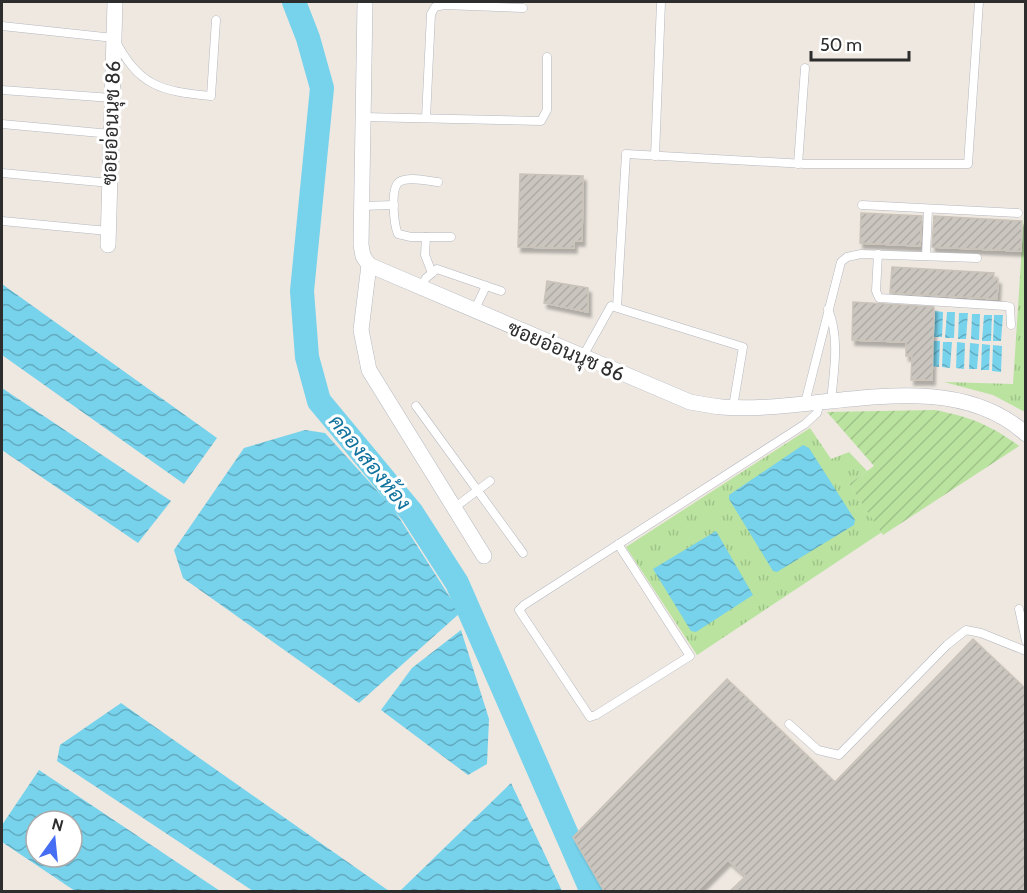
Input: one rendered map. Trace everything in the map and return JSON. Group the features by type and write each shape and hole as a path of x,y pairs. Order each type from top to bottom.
{"street":[{"name":"ซอยอ่อนนุช 86","path":"108,238 115,2"},
{"path":"365,2 361,245 363,256 369,265 361,330 369,370 484,556"},
{"name":"ซอยอ่อนนุช 86","path":"369,265 582,358 690,402 733,407 877,398 956,400 1012,422 1026,434"}],"lane":[{"path":"655,156 661,2"},
{"path":"617,307 626,154 798,164 968,164 979,2"},
{"path":"426,118 430,15 435,8 444,5 524,8"},
{"path":"2,26 114,38 125,59 144,79 171,92 211,96 216,20"},
{"path":"363,117 541,121 547,110 546,57"},
{"path":"798,164 805,68"},
{"path":"2,90 112,98"},
{"path":"2,124 111,134"},
{"path":"2,173 110,183"},
{"path":"438,182 407,179 399,182 396,187 393,222 398,234 451,237"},
{"path":"361,206 394,205"},
{"path":"862,205 1018,213"},
{"path":"926,256 928,209"},
{"path":"2,221 108,238"},
{"path":"426,237 424,255 432,273"},
{"path":"878,254 876,291 879,298 1006,306 1010,307 1011,325"},
{"path":"618,544 688,649 690,656 590,717 519,610 524,605 618,544 805,424 817,413 828,309 841,262 853,255 878,254 977,258"},
{"path":"420,288 436,269 501,291"},
{"path":"474,311 486,286"},
{"path":"582,358 611,306 743,347 733,407"},
{"path":"819,402 835,346 834,326 828,309"},
{"path":"416,405 523,553"},
{"path":"454,508 490,481"},
{"path":"1019,609 1026,641"},
{"path":"789,724 818,750 839,755 947,645 966,630 981,633 1026,651"}],"green space":[{"path":"1025,200 1026,412 993,395 944,382 1013,384"},
{"path":"935,410 980,423 999,432 1019,446 883,535 849,484 874,466 827,412"},
{"path":"810,428 831,459 849,452 867,471 849,484 882,532 697,655 626,547"}],"water":[{"path":"2,284 217,438 184,484 2,355"},
{"path":"935,311 943,312 942,337 934,337"},
{"path":"947,312 955,312 954,338 945,338"},
{"path":"959,313 968,313 966,339 958,339"},
{"path":"972,314 980,314 979,340 971,339"},
{"path":"984,315 992,315 991,341 982,341"},
{"path":"994,315 1003,315 1001,341 993,341"},
{"path":"932,341 940,341 939,367 930,366"},
{"path":"943,342 952,342 950,368 942,367"},
{"path":"957,342 965,343 964,369 956,368"},
{"path":"970,343 979,344 977,369 969,369"},
{"path":"982,344 990,345 989,370 981,370"},
{"path":"993,345 1002,346 1001,372 992,371"},
{"path":"2,388 171,501 138,543 2,450"},
{"path":"305,430 325,433 393,508 460,613 359,703 183,578 174,550 244,448"},
{"path":"803,445 809,448 855,520 854,525 777,572 773,571 729,499 729,495"},
{"path":"716,531 753,595 696,632 691,631 653,569"},
{"path":"461,630 489,719 487,764 468,775 381,710 412,668"},
{"path":"121,703 389,891 253,891 57,761 60,745"},
{"path":"39,770 220,891 75,891 42,869 84,869 84,809 24,809 24,857 2,842 2,825"},
{"path":"511,783 562,891 400,891"}],"building":[{"path":"520,174 583,176 582,241 574,241 574,248 518,247"},
{"path":"861,213 922,216 920,246 860,243"},
{"path":"934,216 1022,221 1021,251 932,247"},
{"path":"892,267 994,273 993,279 998,279 997,299 890,293"},
{"path":"547,281 588,288 588,312 544,303"},
{"path":"853,302 934,307 932,380 911,380 912,356 906,356 906,342 852,340"},
{"path":"973,639 1026,689 1026,891 730,891 746,876 728,860 697,891 604,891 573,837 727,679 835,782"}],"waterway":[{"name":"คลองสองห้อง","path":"294,2 308,38 322,88 302,291 307,357 319,401 412,513 457,583 592,892"}]}
